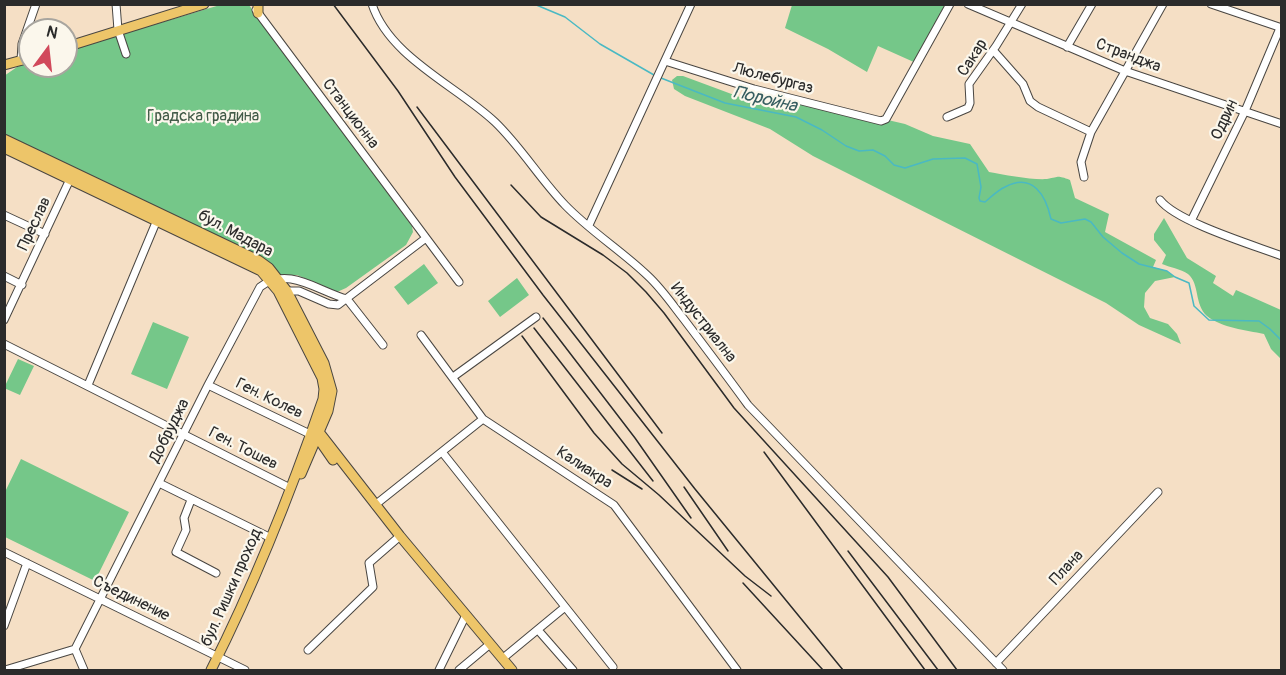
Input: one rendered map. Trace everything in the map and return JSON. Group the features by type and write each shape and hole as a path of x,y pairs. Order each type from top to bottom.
{"main road":[{"path":"78,43 204,4"},
{"path":"4,70 18,64"},
{"name":"бул. Мадара","path":"4,139 157,220 254,266 274,280"},
{"name":"бул. Мадара","path":"4,148 72,176 258,260 269,268 324,363 331,383 331,401 315,433"},
{"path":"315,433 331,458 375,506"},
{"path":"315,433 512,670"},
{"name":"бул. Ришки проход","path":"279,516 303,470 315,433"},
{"name":"бул. Ришки проход","path":"211,670 246,597 315,433"},
{"path":"303,470 315,457 320,455 331,458"}],"street":[{"path":"116,4 118,30 126,54"},
{"name":"Индустриална","path":"372,4 385,30 399,46 495,122 512,139 558,198 649,277 748,405 1003,670"},
{"path":"589,225 691,4"},
{"name":"Люлебургаз","path":"663,64 881,121 886,119 950,4"},
{"name":"Странджа","path":"968,4 1125,71 1281,124"},
{"name":"Сакар","path":"947,117 968,108 969,84 1022,4"},
{"path":"1067,47 1092,4"},
{"path":"1084,177 1081,162 1091,132 1163,4"},
{"path":"1211,4 1281,28"},
{"name":"Станционна","path":"256,7 459,282"},
{"name":"Одрин","path":"1191,221 1245,111 1281,28"},
{"path":"993,50 1023,84 1030,101 1091,132"},
{"name":"Преслав","path":"4,320 72,176"},
{"path":"1160,200 1165,207 1191,221 1281,256"},
{"path":"4,214 45,234"},
{"path":"88,385 157,220"},
{"path":"282,291 300,291 334,305 338,304 426,238"},
{"path":"4,276 22,285"},
{"path":"274,280 302,280 347,299 382,345"},
{"name":"Добруджа","path":"75,649 254,297 260,287 274,280"},
{"path":"453,377 536,316"},
{"name":"Калиакра","path":"421,335 483,419 614,505 737,670"},
{"name":"Ген. Тошев","path":"4,344 290,488"},
{"name":"Ген. Колев","path":"208,385 315,433"},
{"path":"375,506 483,419"},
{"path":"442,452 613,667"},
{"path":"159,483 271,538"},
{"name":"Плана","path":"996,663 1158,492"},
{"path":"191,500 184,518 186,530 176,552 216,573"},
{"path":"308,650 374,587 369,563 400,536"},
{"name":"Съединение","path":"4,552 245,670"},
{"path":"4,626 27,563"},
{"path":"502,659 565,607"},
{"path":"439,670 466,615"},
{"path":"538,630 573,670"},
{"path":"459,670 490,644"},
{"path":"5,670 75,649 84,670"}],"green space":[{"name":"Градска градина","path":"220,5 249,5 412,226 413,232 406,245 337,292 297,275 281,275 268,262 5,135 4,76 18,67 18,78 78,78 78,47"},
{"path":"792,5 950,5 916,63 878,46 867,72 828,49 785,28"},
{"path":"677,76 683,76 745,99 753,96 774,104 780,102 780,95 905,124 933,136 970,144 989,172 1026,178 1060,177 1070,180 1075,198 1109,214 1105,232 1156,260 1153,267 1167,271 1175,277 1155,281 1145,293 1144,307 1150,318 1168,324 1177,334 1181,344 1139,325 1106,303 813,156 770,129 685,96 674,89 672,80"},
{"path":"1164,218 1187,258 1216,276 1213,283 1233,296 1236,290 1281,310 1281,359 1271,349 1264,334 1227,326 1207,316 1200,306 1192,278 1185,272 1162,264 1166,255 1154,240 1154,234"},
{"path":"424,264 438,283 408,305 394,287"},
{"path":"517,278 529,295 500,317 488,301"},
{"path":"153,322 189,337 167,389 131,374"},
{"path":"18,359 34,366 20,395 4,388"},
{"path":"21,459 129,512 95,581 5,537 5,492"}],"waterway":[{"name":"Поройна","path":"534,4 565,17 600,44 654,75"},
{"name":"Поройна","path":"661,78 725,103 796,117 846,146 859,151 873,150 885,156 894,165 905,168 933,159 965,158 977,164 981,187 980,201 985,202 1000,190 1015,183 1031,184 1042,195 1051,219 1061,223 1085,219 1091,222 1103,237 1122,253 1139,264 1167,271 1189,283 1194,306 1209,320 1259,321 1282,341"}],"railway":[{"path":"333,4 398,91 455,177 543,295 695,489 843,670"},
{"path":"417,107 662,433"},
{"path":"511,185 541,217 603,255 627,273 646,292 734,408 888,577 957,670"},
{"path":"543,318 635,438 691,518"},
{"path":"534,328 653,481"},
{"path":"522,336 594,433 622,464 659,495 745,576 771,596"},
{"path":"764,452 925,670"},
{"path":"612,470 642,489"},
{"path":"684,487 728,551"},
{"path":"848,551 938,670"},
{"path":"743,583 823,670"}]}
